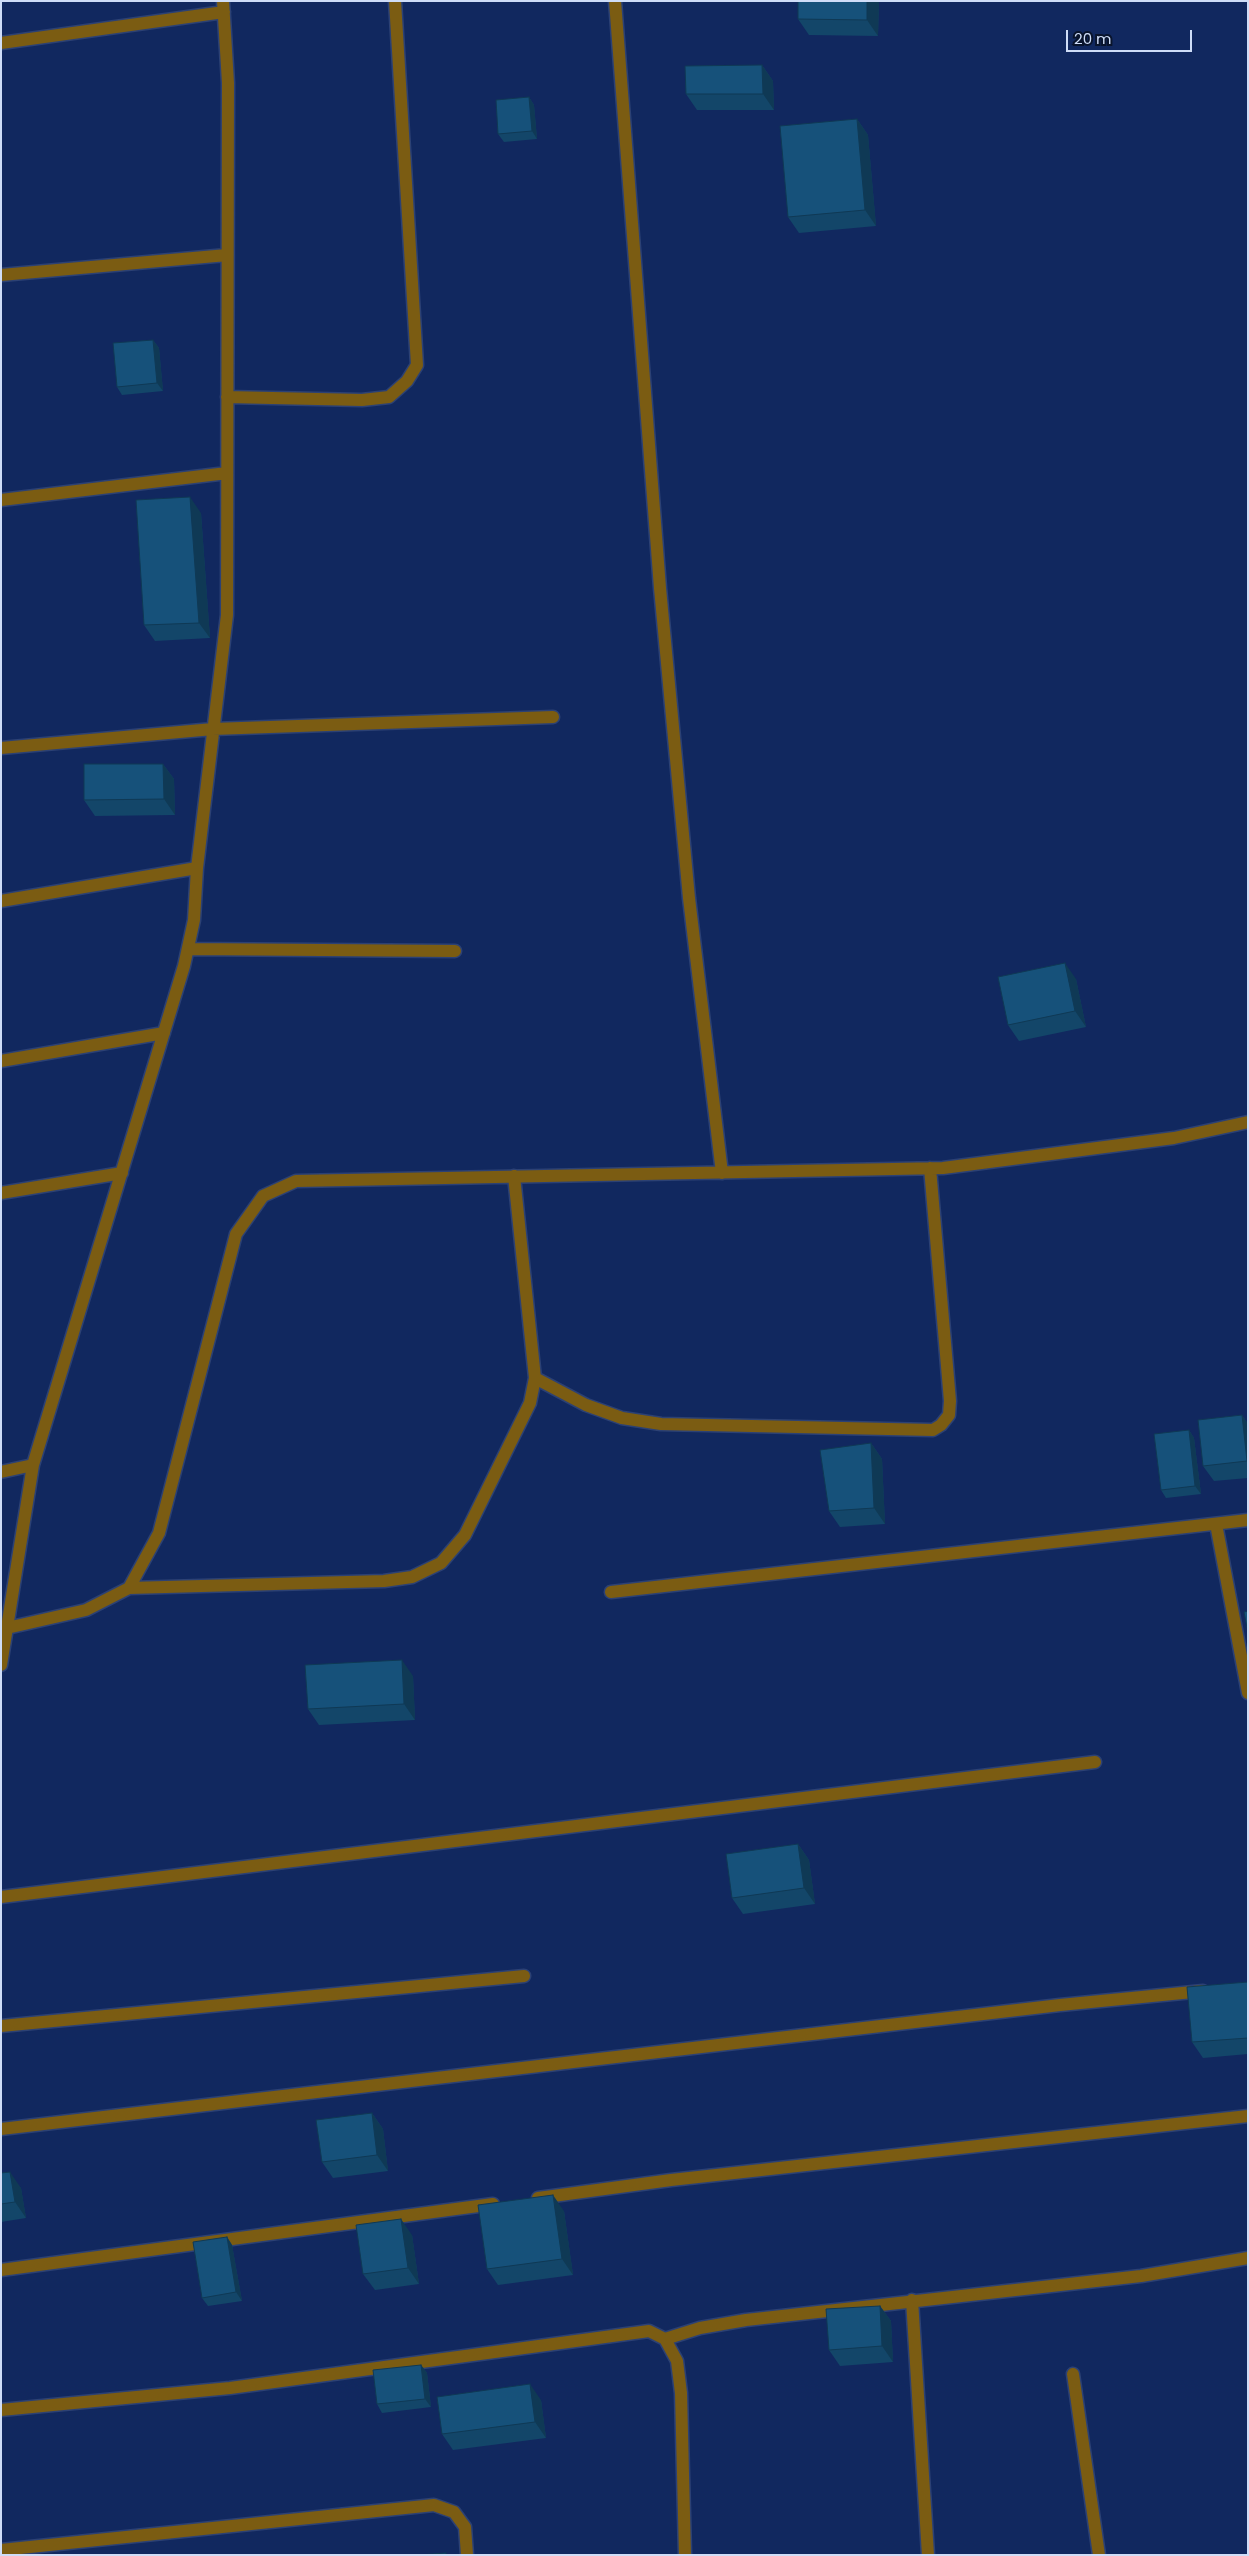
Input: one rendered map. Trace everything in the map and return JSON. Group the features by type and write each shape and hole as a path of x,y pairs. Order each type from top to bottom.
{"street":[{"path":"227,397 362,400 389,397 407,381 417,365 395,1"},
{"path":"615,1 661,598 689,898 722,1173"},
{"path":"1,42 223,7 228,82 227,615 197,868 194,920 188,949 164,1033 33,1465 1,1665"},
{"path":"1,275 227,255"},
{"path":"1,500 227,473"},
{"path":"1,748 213,729 553,717"},
{"path":"1,901 197,868"},
{"path":"188,949 455,951"},
{"path":"1,1061 164,1033"},
{"path":"129,1588 159,1533 236,1234 263,1196 296,1181 930,1168 1174,1138 1248,1122"},
{"path":"535,1378 586,1404 613,1415 661,1424 933,1430 941,1425 949,1415 950,1401 930,1168"},
{"path":"1,1193 122,1173"},
{"path":"7,1628 86,1610 129,1588 384,1581 412,1577 441,1563 464,1535 484,1499 530,1403 535,1378 514,1176"},
{"path":"1,1472 33,1465"},
{"path":"611,1592 1248,1520"},
{"path":"1216,1524 1248,1693"},
{"path":"1,1897 1095,1762"},
{"path":"1,2026 524,1976"},
{"path":"1,2129 1060,2005 1218,1990"},
{"path":"524,2200 671,2180 1248,2116"},
{"path":"1,2270 504,2203"},
{"path":"665,2339 700,2328 746,2320 1141,2276 1248,2258"},
{"path":"912,2300 928,2555"},
{"path":"1,2410 220,2389 649,2331 665,2339 676,2361 681,2393 685,2555"},
{"path":"1073,2374 1098,2555"},
{"path":"1,2550 434,2505 454,2512 465,2527 467,2555"}],"building":[{"path":"798,1 867,1 867,20 798,19"},
{"path":"762,65 763,94 686,94 685,66"},
{"path":"529,97 532,131 498,134 496,100"},
{"path":"857,119 865,210 788,217 780,126"},
{"path":"153,340 157,383 117,387 113,343"},
{"path":"190,497 199,623 144,625 136,500"},
{"path":"84,764 163,764 164,799 84,800"},
{"path":"1065,963 1075,1011 1008,1025 998,977"},
{"path":"1242,1415 1247,1461 1203,1466 1198,1420"},
{"path":"1189,1430 1195,1486 1161,1490 1154,1434"},
{"path":"871,1443 874,1508 829,1511 820,1450"},
{"path":"1248,1611 1248,1633 1244,1612"},
{"path":"402,1660 404,1704 308,1709 305,1665"},
{"path":"798,1844 804,1888 732,1898 726,1854"},
{"path":"1248,1982 1248,2038 1192,2042 1187,1987"},
{"path":"372,2113 377,2155 322,2162 316,2120"},
{"path":"10,2172 15,2202 1,2204 1,2173"},
{"path":"553,2195 562,2259 487,2269 478,2205"},
{"path":"401,2219 408,2268 363,2274 356,2225"},
{"path":"227,2237 236,2292 202,2298 193,2242"},
{"path":"880,2306 882,2346 829,2350 826,2309"},
{"path":"421,2365 425,2399 377,2404 373,2370"},
{"path":"530,2384 535,2422 442,2434 437,2397"},
{"path":"446,2553 446,2555 419,2555"}]}
